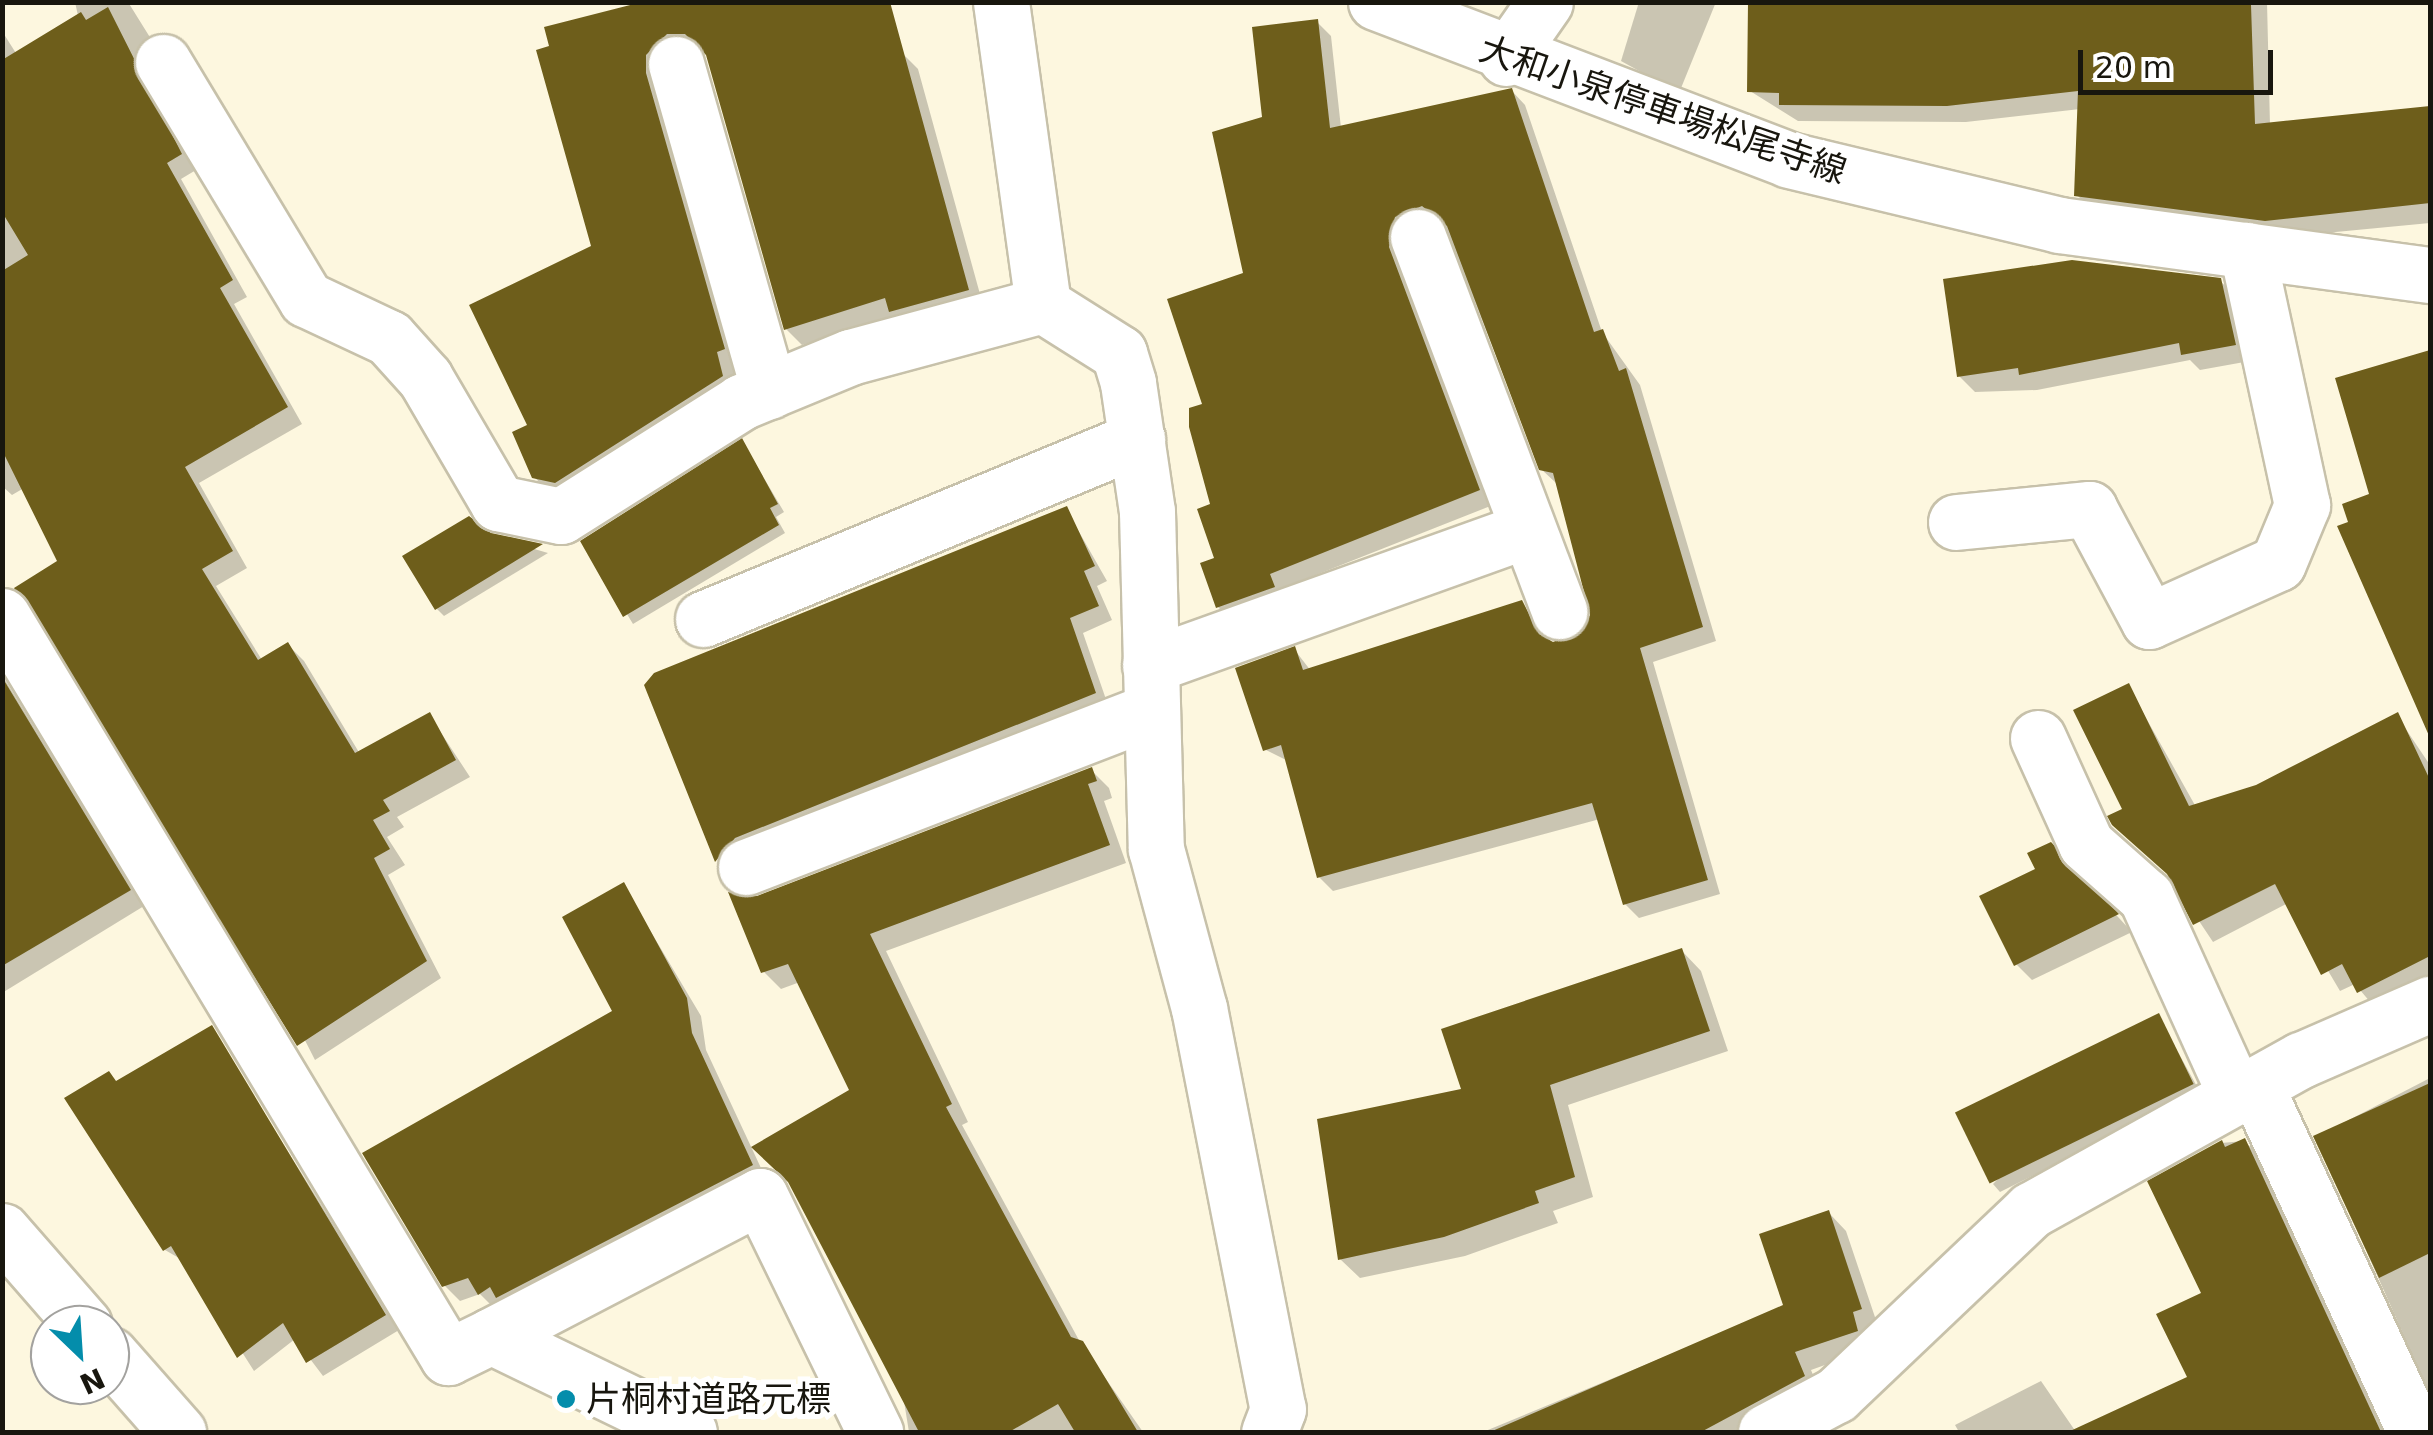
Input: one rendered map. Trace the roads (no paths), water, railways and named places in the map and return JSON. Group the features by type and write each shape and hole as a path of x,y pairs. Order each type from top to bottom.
{"street":[{"path":"1001,2 1044,305"},
{"name":"大和小泉停車場松尾寺線","path":"1376,2 1506,58 1789,160 2059,225 2430,274"},
{"path":"1506,58 1545,2"},
{"path":"164,62 306,299 388,338 425,378 498,503 562,516 769,391 850,357 1044,305 1119,353 1137,440 1156,849 1198,1008 1278,1409 1269,1432"},
{"path":"676,64 769,391"},
{"path":"1418,237 1559,611"},
{"path":"1956,522 2089,509 2149,621 2278,563 2302,506 2247,250"},
{"path":"703,619 1137,440"},
{"path":"746,868 1151,688 1527,530"},
{"path":"2,616 448,1357 760,1196 875,1432"},
{"path":"2038,738 2086,844 2146,898 2415,1432"},
{"path":"1766,1432 1836,1394 2032,1210 2245,1090 2430,1004"},
{"path":"2,1230 67,1305"},
{"path":"491,1336 689,1432"},
{"path":"130,1377 178,1432"}],"place":[{"name":"片桐村道路元標","path":"566,1399"}]}
